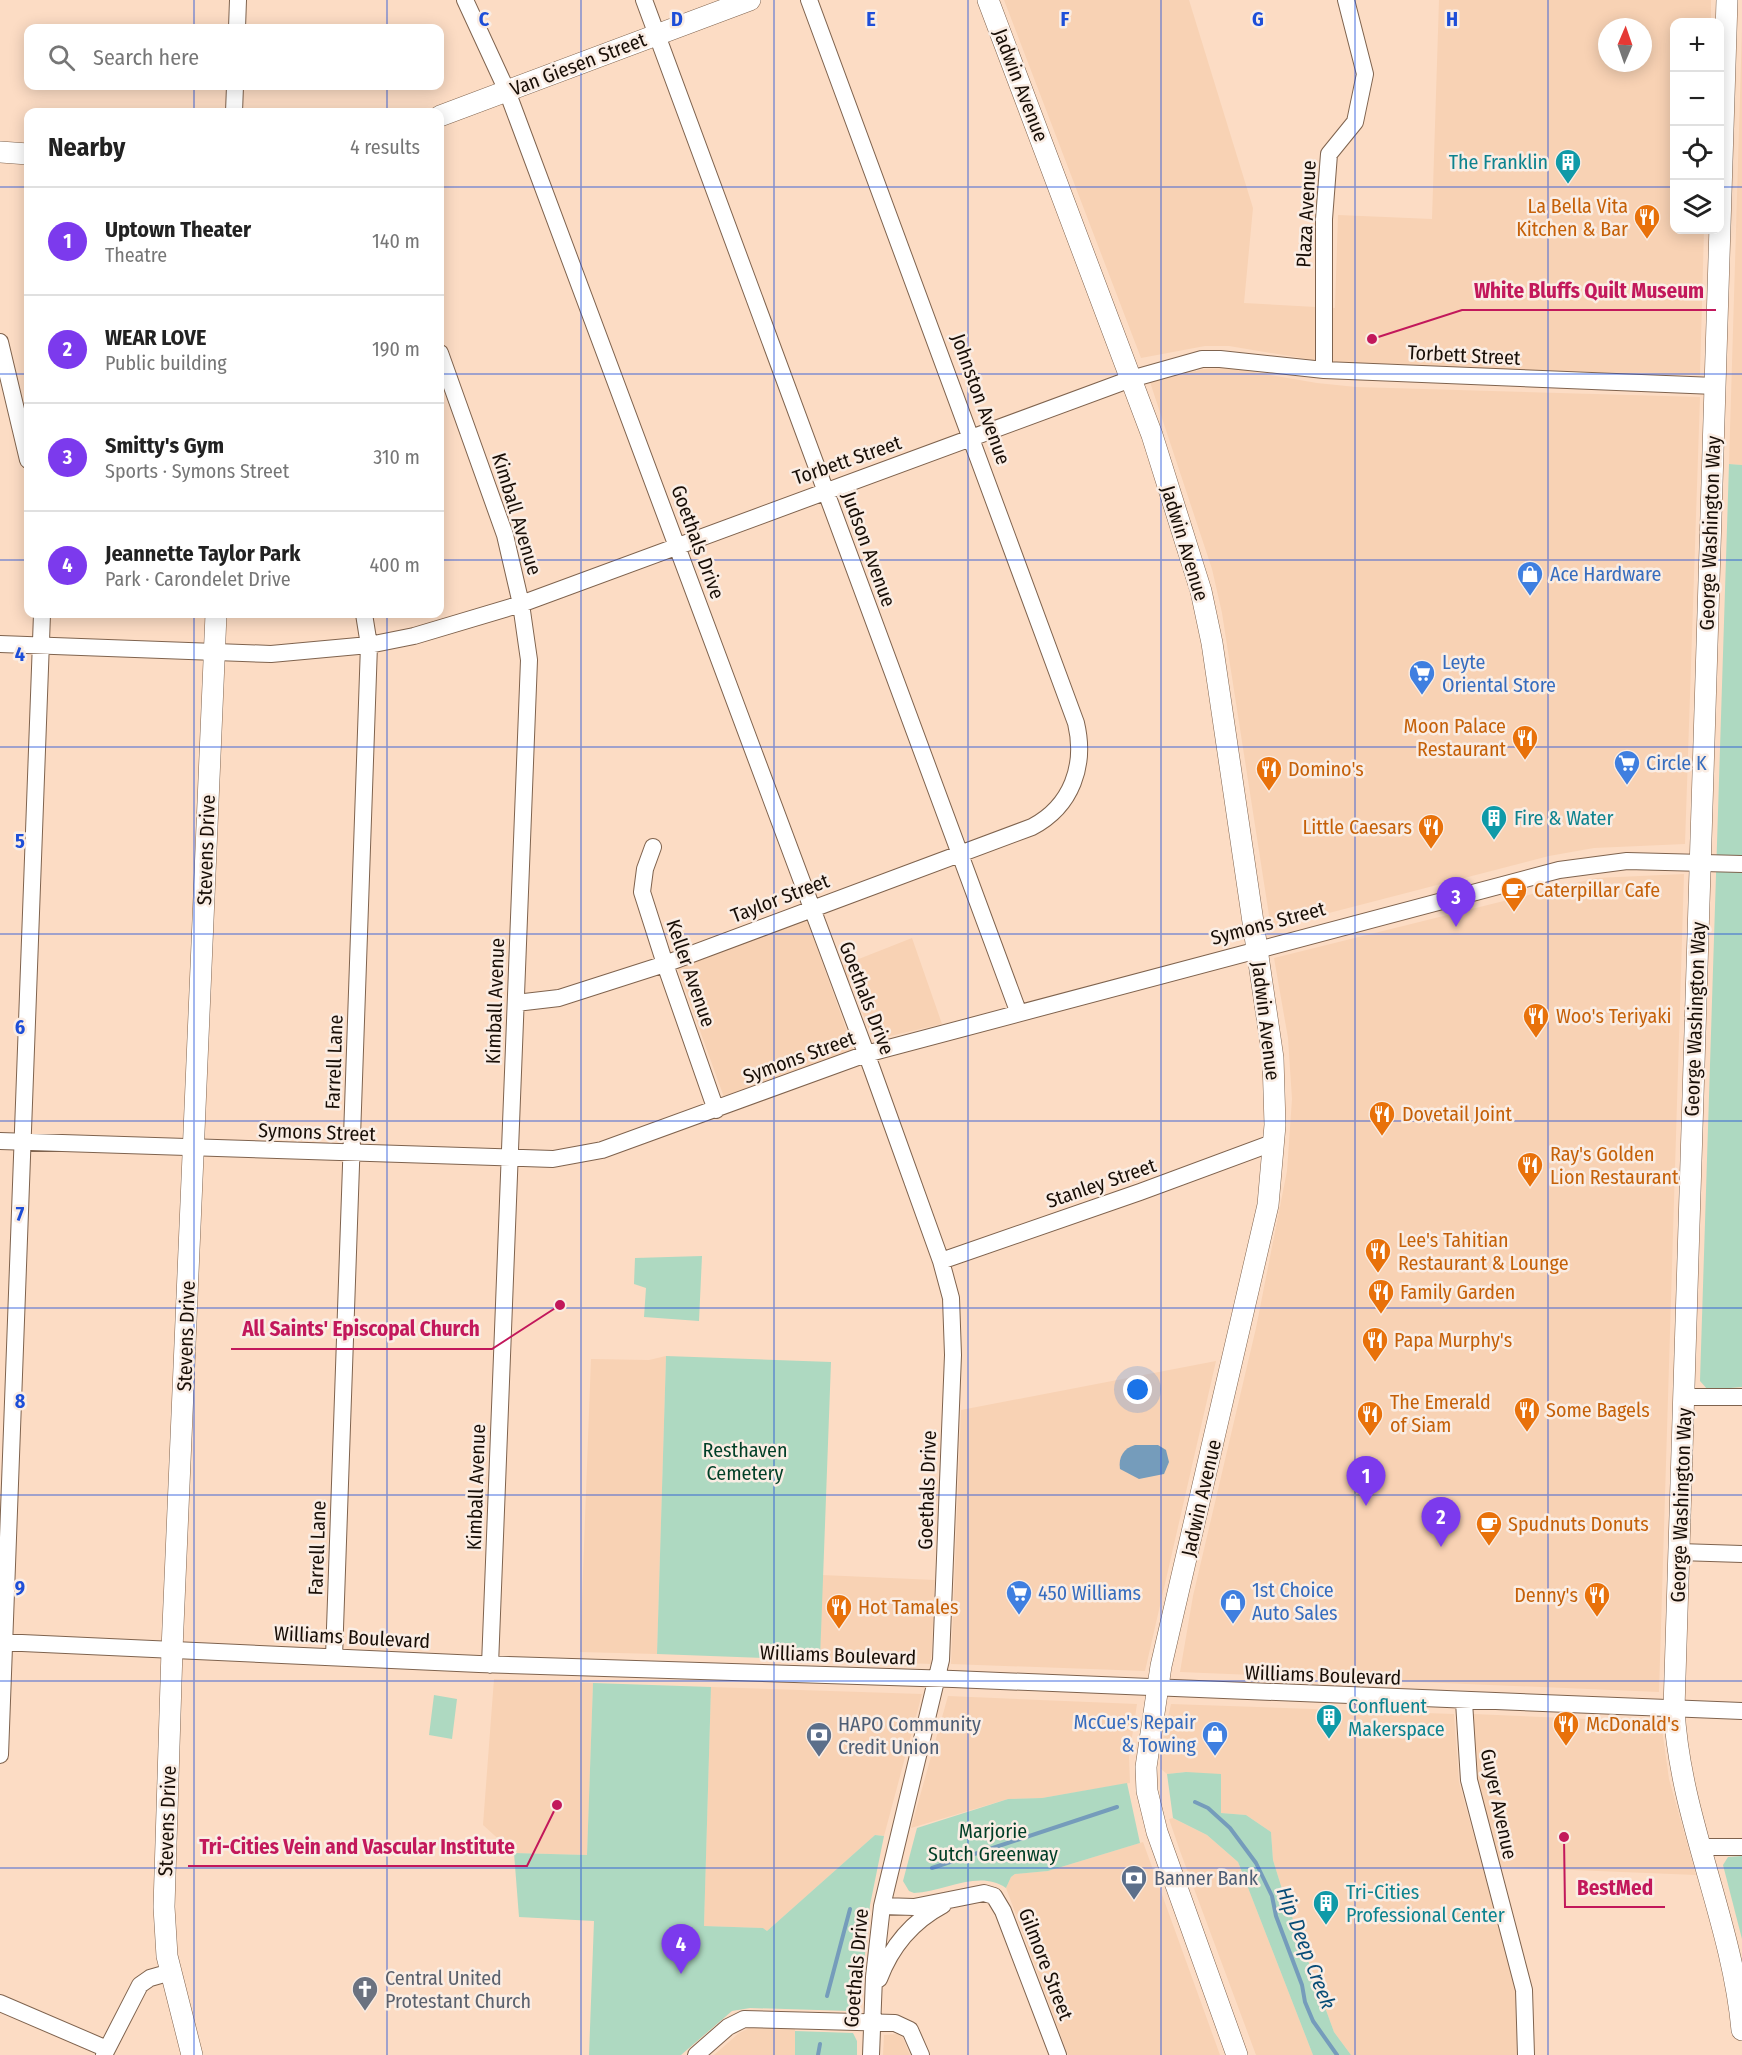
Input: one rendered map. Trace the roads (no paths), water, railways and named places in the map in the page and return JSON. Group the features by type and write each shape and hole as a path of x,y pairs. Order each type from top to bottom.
{"main road":[{"name":"Van Giesen Street","path":"444,115 750,0"},
{"name":"Jadwin Avenue","path":"988,0 1152,435 1205,609 1273,1058 1275,1142 1263,1228 1157,1689 1147,1753 1146,1778 1150,1809 1237,2055"},
{"name":"George Washington Way","path":"1727,0 1674,1709 1682,1772 1731,1957 1742,2030"},
{"path":"0,152 24,154"},
{"name":"Stevens Drive","path":"192,2055 165,1941 164,1907 172,1650 216,618"}],"street":[{"path":"237,24 238,0"},
{"name":"Goethals Drive","path":"465,0 507,91 677,545 866,1054 941,1261 951,1298 954,1342 938,1679 882,1906 873,2003 871,2055"},
{"name":"Judson Avenue","path":"644,0 1018,1011"},
{"name":"Johnston Avenue","path":"809,0 973,438 1076,723 1080,746 1079,767 1072,787 1053,813"},
{"name":"Plaza Avenue","path":"1324,370 1324,219 1329,154 1355,122 1365,74 1346,0"},
{"path":"234,108 235,90"},
{"path":"0,342 24,443"},
{"name":"Torbett Street","path":"0,644 270,654 369,645 442,630 521,604 824,490 1131,379 1187,363 1220,358 1324,370 1715,387"},
{"name":"Kimball Avenue","path":"444,364 505,535 521,604 529,660 490,1665"},
{"path":"0,1755 2,1642 24,1142 42,618"},
{"name":"Farrell Lane","path":"334,1657 369,645 365,618"},
{"name":"Taylor Street","path":"516,1003 560,998 665,964 1032,826 1053,813"},
{"name":"Keller Avenue","path":"653,847 645,869 642,892 716,1110"},
{"name":"Symons Street","path":"0,1141 554,1159 602,1150 866,1054 1018,1011 1559,870 1627,861 1700,861 1742,864"},
{"name":"Stanley Street","path":"941,1261 1275,1142"},
{"path":"1684,1397 1742,1397"},
{"path":"1679,1552 1742,1554"},
{"name":"Williams Boulevard","path":"2,1642 490,1665 938,1679 1464,1702 1742,1711"},
{"name":"Guyer Avenue","path":"1464,1702 1469,1780 1524,1990 1526,2055"},
{"path":"1701,1847 1742,1847"},
{"name":"Gilmore Street","path":"882,1906 914,1907 987,1893 999,1902 1059,2055"},
{"path":"873,2003 882,1971 900,1941 927,1915 958,1898"},
{"path":"0,2003 105,2052 140,1985 150,1978 171,1972"},
{"path":"696,2055 728,2027 744,2019 895,2023 908,2028 921,2055"}],"water":[{"path":"1135,1445 1158,1445 1166,1450 1169,1462 1164,1474 1139,1479 1120,1469 1123,1454"}],"waterway":[{"name":"Hip Deep Creek","path":"1195,1802 1208,1808 1230,1828 1256,1863 1272,1896 1276,1916 1313,2021 1337,2055"},
{"name":"Hip Deep Creek","path":"932,1868 1117,1807"},
{"name":"Hip Deep Creek","path":"827,1996 850,1909"},
{"name":"Hip Deep Creek","path":"818,2055 820,2044"}],"place":[{"name":"The Franklin","path":"1568,185"},
{"name":"La Bella Vita Kitchen & Bar","path":"1647,240"},
{"name":"White Bluffs Quilt Museum","path":"1372,339"},
{"name":"Ace Hardware","path":"1530,597"},
{"name":"Leyte Oriental Store","path":"1422,696"},
{"name":"Moon Palace Restaurant","path":"1525,761"},
{"name":"Circle K","path":"1627,786"},
{"name":"Domino's","path":"1269,792"},
{"name":"Fire & Water","path":"1494,841"},
{"name":"Little Caesars","path":"1431,850"},
{"name":"Caterpillar Cafe","path":"1514,913"},
{"name":"Smitty's Gym","path":"1456,927"},
{"name":"Woo's Teriyaki","path":"1536,1039"},
{"name":"Dovetail Joint","path":"1382,1137"},
{"name":"Ray's Golden Lion Restaurant","path":"1530,1188"},
{"name":"Lee's Tahitian Restaurant & Lounge","path":"1378,1274"},
{"name":"All Saints' Episcopal Church","path":"560,1305"},
{"name":"Family Garden","path":"1381,1315"},
{"name":"Papa Murphy's","path":"1375,1363"},
{"name":"Some Bagels","path":"1527,1433"},
{"name":"The Emerald of Siam","path":"1370,1437"},
{"name":"Uptown Theater","path":"1366,1506"},
{"name":"WEAR LOVE","path":"1441,1547"},
{"name":"Spudnuts Donuts","path":"1489,1547"},
{"name":"450 Williams","path":"1019,1616"},
{"name":"Denny's","path":"1597,1618"},
{"name":"1st Choice Auto Sales","path":"1233,1625"},
{"name":"Hot Tamales","path":"839,1630"},
{"name":"Confluent Makerspace","path":"1329,1740"},
{"name":"McDonald's","path":"1566,1747"},
{"name":"McCue's Repair & Towing","path":"1215,1757"},
{"name":"HAPO Community Credit Union","path":"819,1758"},
{"name":"Tri-Cities Vein and Vascular Institute","path":"557,1805"},
{"name":"BestMed","path":"1564,1837"},
{"name":"Banner Bank","path":"1134,1901"},
{"name":"Tri-Cities Professional Center","path":"1326,1926"},
{"name":"Jeannette Taylor Park","path":"681,1974"},
{"name":"Central United Protestant Church","path":"365,2012"}],"park label":[{"name":"Resthaven Cemetery","path":"745,1462"},
{"name":"Marjorie Sutch Greenway","path":"993,1842"}]}
